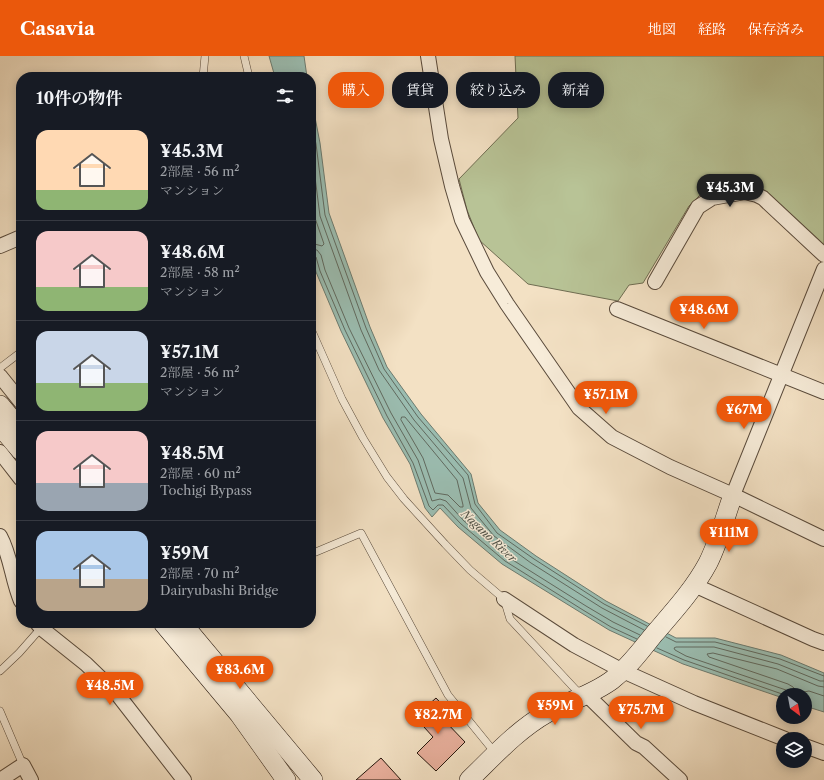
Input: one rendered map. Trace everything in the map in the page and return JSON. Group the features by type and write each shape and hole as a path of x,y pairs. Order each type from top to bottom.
{"main road":[{"path":"0,404 16,424"},
{"path":"0,426 16,445"},
{"path":"469,780 519,732 533,722 552,710 602,687 626,668 692,589 708,563 717,542 733,495"},
{"path":"167,628 240,714 286,780"},
{"path":"186,628 313,780"}],"street":[{"path":"428,56 441,139 462,220 487,272 562,386 579,408 612,437 670,467 733,495 824,539"},
{"path":"655,282 698,207 712,198 745,192 763,198 824,255"},
{"path":"0,246 16,238"},
{"path":"733,495 780,375 824,269"},
{"path":"617,309 824,392"},
{"path":"0,376 16,396"},
{"path":"0,452 16,472"},
{"path":"1,542 16,587"},
{"path":"692,589 824,643"},
{"path":"504,599 574,646 626,668 694,703 776,735"},
{"path":"43,628 86,664 118,695 184,780"},
{"path":"587,695 636,743 644,747 680,780"},
{"path":"812,749 824,754"},
{"path":"0,780 23,765 31,780"}],"lane":[{"path":"203,72 205,56"},
{"path":"244,56 248,72"},
{"path":"316,340 342,399 363,438 387,477 404,499 445,544 470,570 504,599 510,619 576,690 587,695"},
{"path":"0,368 16,356"},
{"path":"316,552 361,533 448,695 496,754"},
{"path":"0,671 19,653 37,628"},
{"path":"0,711 23,765"}],"green space":[{"path":"515,56 824,56 824,245 759,188 717,188 702,193 689,206 643,283 629,285 618,301 528,284 479,240 467,210 459,179 518,118 518,108 540,108 540,72 516,72"}],"water":[{"path":"269,56 304,56 306,72 274,72"},
{"name":"Nagano River","path":"316,123 329,213 370,327 387,367 421,414 471,474 478,503 500,530 536,556 606,601 676,638 715,638 781,655 824,673 824,712 812,708 812,688 776,688 776,696 683,664 609,630 502,564 458,527 440,508 432,517 425,508 410,464 383,418 341,331 316,272"}],"building":[{"path":"436,698 451,714 444,720 465,742 436,771 417,753 433,737 415,717"},
{"path":"381,758 401,780 356,780"}]}
